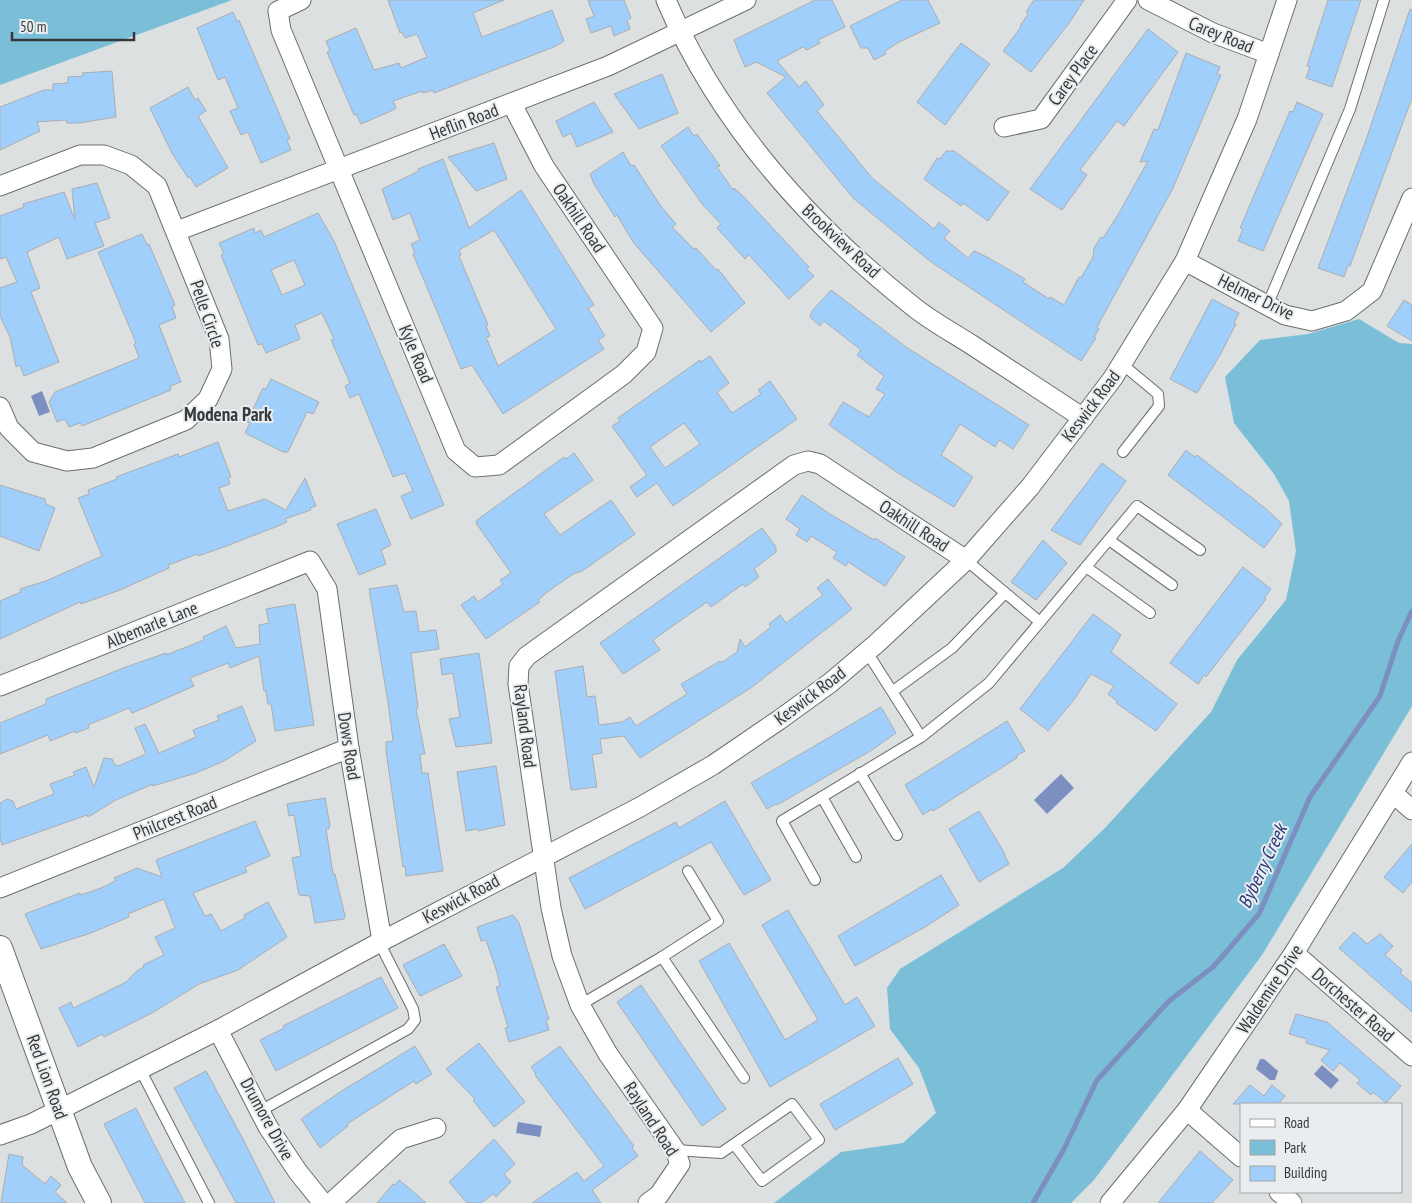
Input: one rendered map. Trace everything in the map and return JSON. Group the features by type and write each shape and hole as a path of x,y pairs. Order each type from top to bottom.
{"street":[{"name":"Kyle Road","path":"302,0 278,11 280,30 456,451 475,467 499,465 624,374 646,352 653,328"},
{"name":"Brookview Road","path":"666,0 680,33 740,133 789,191 836,241 917,309 1083,418"},
{"name":"Heflin Road","path":"176,231 608,66 746,0"},
{"name":"Carey Place","path":"1004,127 1041,119 1127,0"},
{"name":"Carey Road","path":"1148,0 1212,33 1269,54"},
{"name":"Keswick Road","path":"0,1135 31,1124 218,1030 380,942 640,807 713,765 830,683 867,652 966,560 1030,487 1122,364 1185,261 1247,119 1287,0"},
{"name":"Oakhill Road","path":"512,104 544,166 653,328"},
{"name":"Pelle Circle","path":"0,186 80,155 104,155 131,165 157,186 219,339 222,369 208,399 186,420 93,458 67,462 32,452 9,428 0,407"},
{"name":"Helmer Drive","path":"1185,261 1285,315 1312,321 1346,311 1372,291 1412,198"},
{"name":"Rayland Road","path":"676,1159 608,1054 580,1005 562,956 551,908 518,684 520,666 527,656 794,465 808,460 820,464 862,491"},
{"name":"Oakhill Road","path":"862,491 966,560"},
{"name":"Dows Road","path":"303,564 310,561 327,590 349,748 380,942"},
{"name":"Albemarle Lane","path":"0,686 303,564"},
{"name":"Philcrest Road","path":"0,888 349,748"},
{"name":"Waldemire Drive","path":"1110,1203 1188,1110 1294,953 1394,794 1412,762"},
{"path":"1394,794 1412,810"},
{"name":"Red Lion Road","path":"0,948 80,1167 99,1203"},
{"name":"Dorchester Road","path":"1294,953 1412,1056"},
{"name":"Drumore Drive","path":"218,1030 260,1111 298,1172 323,1203"},
{"path":"1188,1110 1240,1156"},
{"path":"332,1203 401,1139 436,1128"},
{"path":"648,1203 659,1194 676,1159"},
{"path":"1280,1193 1292,1203"}],"lane":[{"path":"1268,306 1350,109 1384,0"},
{"path":"1122,364 1158,394 1159,406 1123,452"},
{"path":"816,880 782,821 921,736 989,683 1137,506 1200,550"},
{"path":"1109,540 1172,586"},
{"path":"966,560 1040,622"},
{"path":"1086,567 1150,613"},
{"path":"893,691 952,648 1005,593"},
{"path":"867,652 921,736"},
{"path":"860,774 897,834"},
{"path":"822,797 856,857"},
{"path":"580,1005 662,957 718,921 688,871"},
{"path":"260,1111 408,1029 415,1020 413,1010 380,942"},
{"path":"662,957 744,1078"},
{"path":"140,1069 209,1203"},
{"path":"676,1159 721,1152 792,1104 819,1140 762,1181 734,1144"}],"green space":[{"path":"0,0 232,0 0,85"},
{"path":"1359,319 1399,343 1412,344 1412,706 1262,955 1094,1180 1071,1203 774,1203 841,1152 903,1143 936,1113 919,1068 890,1029 887,988 900,969 1063,868 1105,828 1211,712 1237,660 1286,600 1296,551 1289,501 1274,474 1234,423 1225,377 1260,340 1308,334"}],"shaded area":[{"path":"42,391 50,412 39,416 31,396"},
{"path":"1061,774 1074,788 1047,814 1034,800"},
{"path":"1260,1059 1264,1059 1278,1071 1275,1080 1270,1080 1256,1069"},
{"path":"1322,1065 1339,1080 1331,1089 1314,1074"},
{"path":"518,1122 542,1126 540,1137 516,1133"}],"building":[{"path":"388,0 504,0 473,13 482,37 552,10 564,41 554,47 434,93 433,90 423,93 422,91 393,101 396,108 361,124 356,114 354,115 327,52 330,51 326,41 356,28 374,70 399,63 401,68 427,57 417,34 405,38 402,32 400,33"},
{"path":"588,0 624,0 631,18 627,20 630,29 614,36 611,26 591,33 586,19 594,16"},
{"path":"815,0 832,0 845,27 818,40 820,43 807,50 803,47 777,61 799,87 806,81 824,105 817,111 872,178 934,229 939,222 950,231 944,238 968,258 974,251 987,257 1025,279 1023,282 1049,299 1050,297 1064,305 1079,277 1081,278 1093,257 1094,248 1101,237 1103,238 1119,213 1148,161 1140,162 1154,129 1158,130 1186,53 1220,67 1217,74 1221,75 1173,188 1097,327 1099,329 1094,337 1096,338 1081,361 931,262 853,198 767,93 786,77 756,62 745,67 734,40"},
{"path":"902,0 928,0 940,23 899,42 885,51 886,54 874,60 868,48 861,48 850,26"},
{"path":"1034,0 1084,0 1070,22 1031,72 1003,51 1021,27 1028,14 1026,12"},
{"path":"1328,0 1361,0 1332,87 1306,78 1310,67 1307,66"},
{"path":"1410,9 1412,10 1412,98 1350,266 1348,265 1344,277 1318,268 1366,140"},
{"path":"233,12 237,22 239,20 290,139 287,140 291,150 261,163 248,132 241,135 230,111 238,108 225,77 218,80 197,28"},
{"path":"1148,29 1178,52 1124,126 1117,121 1080,170 1087,175 1062,210 1030,189"},
{"path":"961,43 990,64 945,125 917,102"},
{"path":"112,71 116,117 80,123 67,123 66,120 37,122 40,131 0,150 0,107 44,90 53,90 53,84 68,83 68,77 83,76 82,73"},
{"path":"662,74 678,113 639,129 614,94"},
{"path":"188,87 195,100 198,98 206,111 198,116 228,168 196,187 172,153 150,108"},
{"path":"594,102 613,132 577,147 571,133 563,137 556,121"},
{"path":"1297,102 1323,114 1263,251 1238,241 1243,229 1240,228 1290,111 1293,112"},
{"path":"688,127 694,136 697,134 720,166 717,167 733,190 734,188 742,195 809,267 807,269 814,276 789,299 749,255 745,259 717,228 721,224 703,205 661,146"},
{"path":"494,143 507,179 476,191 448,157"},
{"path":"946,151 954,151 1009,192 988,221 963,203 961,206 924,179 937,158 940,159"},
{"path":"623,152 631,166 634,165 660,205 676,224 672,227 694,249 696,248 716,270 718,269 745,303 711,332 633,242 617,215 615,217 594,184 590,174"},
{"path":"443,159 469,228 521,190 594,305 588,308 605,336 598,340 604,349 503,414 472,365 461,369 413,254 415,253 411,244 420,240 410,213 393,220 382,189 419,171 418,169","holes":["494,230 556,329 498,366 486,337 490,336 486,326 488,325 459,256 461,255 459,250"]},
{"path":"97,183 110,218 95,223 104,246 67,259 59,237 27,252 40,288 31,292 59,362 24,376 20,365 16,367 10,337 0,316 0,288 17,282 6,257 0,259 0,216 24,207 23,204 64,192 75,220 72,189"},
{"path":"318,213 334,241 444,505 411,519 401,496 413,491 405,473 393,477 359,394 350,398 345,386 350,383 331,340 334,339 322,313 295,325 300,339 266,353 262,344 258,345 221,255 224,254 219,243 254,228 255,233 261,230 264,237","holes":["294,260 305,285 282,295 271,270"]},
{"path":"142,234 147,245 149,244 175,305 172,307 176,318 159,325 181,382 170,386 171,390 82,426 80,423 69,427 65,419 57,422 49,402 55,392 139,358 134,344 136,343 98,252"},
{"path":"831,290 906,347 1029,425 1013,449 999,440 995,447 960,424 941,455 973,477 954,507 898,473 829,425 843,402 869,417 885,394 876,389 884,376 857,355 861,350 824,321 820,326 810,317 812,311"},
{"path":"1212,299 1239,313 1234,323 1236,324 1220,355 1197,393 1170,379"},
{"path":"1404,300 1412,305 1412,341 1387,326"},
{"path":"710,356 729,383 717,392 732,413 761,394 758,390 770,381 797,419 673,506 657,483 637,497 630,487 647,475 612,426 620,421 618,418 700,360 701,362","holes":["684,423 700,444 665,468 650,447"]},
{"path":"271,379 319,402 313,414 307,412 288,452 283,452 245,433 250,423 247,422 263,388 266,389"},
{"path":"218,442 231,477 228,478 230,484 219,488 228,511 265,499 286,510 305,478 316,506 310,508 311,510 285,519 287,522 278,526 224,547 198,556 197,554 168,565 169,568 120,590 81,604 80,602 0,639 0,601 21,592 20,589 46,581 102,556 78,498 89,494 88,490 117,479 116,477 178,454 179,457"},
{"path":"1186,450 1195,457 1197,455 1265,508 1282,524 1264,548 1168,475"},
{"path":"574,453 593,480 544,514 560,535 611,500 635,534 582,571 573,574 546,593 538,600 540,602 486,639 461,605 474,596 478,602 503,584 500,580 511,573 476,523 477,520 564,457 566,459"},
{"path":"1102,463 1126,481 1080,545 1051,530"},
{"path":"0,485 45,499 46,504 55,508 39,551 0,536"},
{"path":"802,495 830,514 874,540 875,538 905,557 885,586 848,562 846,566 833,558 837,552 811,536 807,542 796,535 800,529 786,519"},
{"path":"376,509 391,545 381,550 386,564 359,575 337,524"},
{"path":"762,528 776,547 776,552 754,569 759,577 745,587 743,584 711,607 707,602 653,640 660,650 623,674 600,643"},
{"path":"1043,540 1067,563 1036,600 1011,582"},
{"path":"1243,567 1271,589 1265,597 1266,599 1206,677 1204,675 1198,684 1170,663"},
{"path":"828,579 852,609 752,687 640,758 624,736 600,739 602,753 592,755 597,787 571,790 555,671 583,666 587,697 595,696 599,725 622,722 630,717 636,726 687,694 681,684 720,661 721,663 737,652 740,639 745,647 771,627 769,624 780,615 786,623 823,595 817,588"},
{"path":"397,585 404,612 416,611 419,632 436,630 439,649 411,653 418,708 416,709 425,754 420,754 422,773 428,773 443,871 406,876 405,866 403,867 386,751 386,742 393,741 388,702 369,589"},
{"path":"295,604 314,725 275,731 271,704 268,704 266,691 264,691 259,656 230,668 228,663 190,678 194,686 132,713 129,708 88,725 89,728 76,733 75,731 50,741 48,735 0,754 0,723 46,704 46,699 126,667 166,653 166,655 204,640 203,637 226,626 236,648 260,644 259,625 269,623 266,609"},
{"path":"1093,614 1121,635 1111,652 1177,704 1156,731 1116,703 1117,701 1108,694 1114,686 1091,674 1073,701 1048,731 1020,709"},
{"path":"479,653 492,743 456,747 449,719 460,717 453,673 442,675 440,659"},
{"path":"242,706 256,741 224,761 196,773 153,786 153,784 116,800 88,817 87,815 2,845 0,838 0,803 7,799 13,801 16,809 54,794 50,784 75,775 73,772 86,767 94,787 104,758 112,759 115,765 118,766 146,754 135,728 145,724 159,753 196,737 193,730 219,720 217,716"},
{"path":"881,707 896,733 872,750 767,809 751,783"},
{"path":"1007,721 1025,751 933,811 932,809 923,815 905,785"},
{"path":"496,766 505,825 478,831 477,829 466,831 457,772"},
{"path":"325,798 330,825 329,829 326,829 333,874 335,874 345,916 344,919 315,923 310,896 299,895 292,858 301,856 294,815 289,816 287,804"},
{"path":"725,801 771,880 744,895 711,842 585,909 569,878 676,822 679,828"},
{"path":"979,811 1009,864 979,882 949,829"},
{"path":"255,821 270,856 245,867 247,872 193,893 205,916 211,914 221,931 245,918 244,915 268,902 287,937 238,970 199,984 152,1013 104,1037 102,1034 78,1047 59,1008 71,1002 73,1008 126,982 138,970 144,967 143,965 164,955 155,937 175,928 164,899 128,914 129,917 91,933 41,949 25,914 80,893 80,895 106,886 116,880 114,878 137,868 162,877 156,860"},
{"path":"1412,844 1412,882 1403,893 1384,877"},
{"path":"941,875 959,905 925,927 855,966 838,936"},
{"path":"788,910 845,1005 857,997 875,1026 770,1087 699,961 729,943 785,1040 818,1020 762,925"},
{"path":"513,915 519,923 549,1019 546,1020 549,1030 509,1042 505,1028 508,1027 496,987 500,986 497,972 486,940 481,941 477,927"},
{"path":"1354,932 1367,944 1380,934 1393,946 1385,955 1402,970 1400,973 1412,983 1412,1012 1339,948"},
{"path":"444,944 462,976 420,996 403,965"},
{"path":"381,977 398,1008 276,1071 260,1040 284,1028 283,1026"},
{"path":"641,985 726,1109 702,1126 617,1002"},
{"path":"1296,1014 1327,1022 1401,1086 1386,1103 1373,1092 1371,1095 1357,1083 1360,1080 1340,1063 1333,1071 1321,1060 1330,1050 1306,1043 1307,1039 1289,1034"},
{"path":"479,1043 525,1102 494,1127 473,1100 475,1099 446,1069"},
{"path":"415,1046 432,1074 416,1084 414,1081 347,1124 348,1126 320,1148 301,1119 340,1092"},
{"path":"560,1046 634,1146 632,1148 638,1156 592,1190 601,1203 532,1203 577,1172 584,1181 604,1166 535,1075 531,1067"},
{"path":"898,1058 913,1084 835,1130 820,1104"},
{"path":"206,1071 275,1203 236,1203 174,1088"},
{"path":"1250,1085 1264,1096 1272,1085 1285,1096 1279,1103 1233,1104"},
{"path":"136,1108 185,1203 145,1203 104,1124"},
{"path":"494,1139 515,1164 504,1174 511,1182 496,1197 493,1194 481,1203 467,1203 449,1182"},
{"path":"1200,1151 1233,1180 1212,1203 1158,1203"},
{"path":"9,1154 23,1157 22,1165 45,1184 51,1176 61,1185 55,1192 67,1203 1,1203"},
{"path":"399,1180 426,1203 377,1203 393,1184 395,1185"}],"waterway":[{"name":"Byberry Creek","path":"1033,1203 1064,1149 1097,1080 1169,1001 1213,967 1259,914 1310,797 1380,696 1398,641 1412,611"}],"district":[{"name":"Modena Park","path":"228,414"}]}
